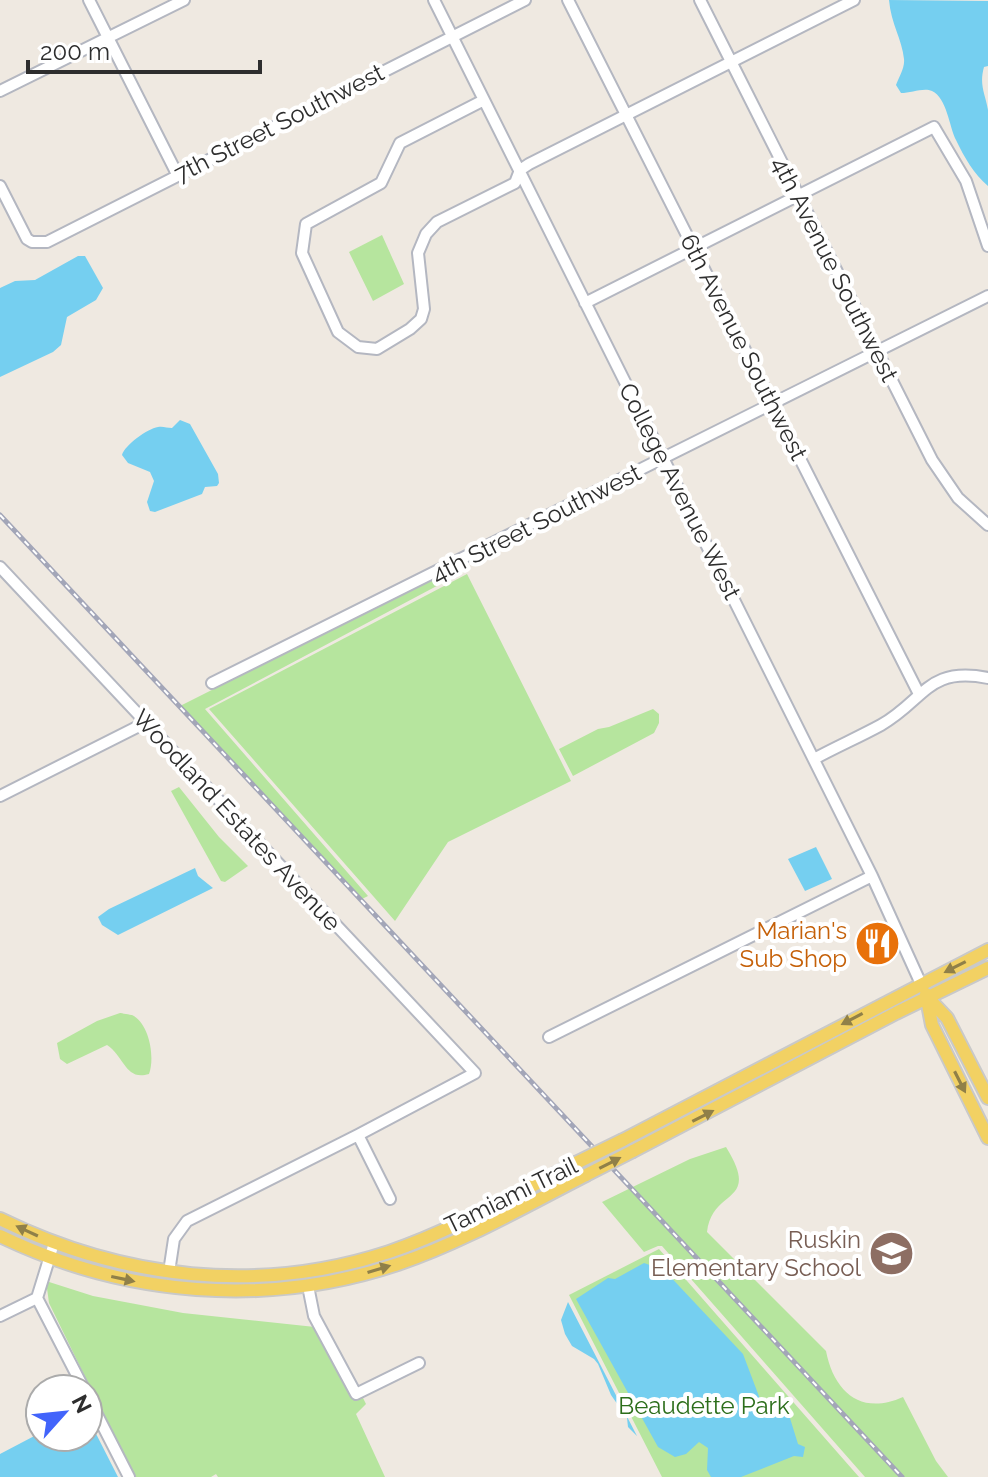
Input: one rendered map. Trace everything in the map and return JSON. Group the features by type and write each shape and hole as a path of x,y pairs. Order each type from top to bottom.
{"main road":[{"name":"Tamiami Trail","path":"0,1219 54,1243 112,1262 169,1272 215,1276 274,1275 366,1259 424,1238 623,1140 988,950"},
{"name":"Tamiami Trail","path":"0,1236 48,1257 112,1277 175,1288 243,1291 308,1286 369,1273 431,1252 988,968"},
{"path":"921,984 928,998 947,1018 987,1095"},
{"path":"928,998 932,1025 988,1138"}],"street":[{"path":"89,0 177,174"},
{"path":"0,91 184,0"},
{"name":"College Avenue West","path":"434,0 872,876 921,984"},
{"name":"7th Street Southwest","path":"0,186 27,239 47,242 525,0"},
{"name":"6th Avenue Southwest","path":"568,0 919,694"},
{"name":"4th Avenue Southwest","path":"700,0 932,460 949,488 988,525"},
{"path":"484,100 400,143 381,183 306,224 302,253 338,332 358,347 377,349 421,319 424,309 418,253 426,234 437,222 515,183 520,170 854,0"},
{"path":"585,303 934,127 966,181 988,246"},
{"name":"4th Street Southwest","path":"212,683 988,296"},
{"name":"Woodland Estates Avenue","path":"0,567 475,1073 358,1135"},
{"path":"814,759 882,725 935,683 953,675 988,678"},
{"path":"0,796 145,723"},
{"path":"549,1037 872,876"},
{"path":"169,1272 174,1239 187,1221 358,1135 390,1199"},
{"path":"54,1243 37,1298 76,1373"},
{"path":"308,1286 314,1316 356,1394 419,1363"},
{"path":"0,1316 37,1298"},
{"path":"104,1428 129,1477"}],"green space":[{"path":"382,235 404,284 373,301 349,252"},
{"path":"462,564 465,571 205,709 368,896 362,899 180,706"},
{"path":"467,574 571,781 448,842 395,921 209,709"},
{"path":"653,709 659,714 654,733 573,776 559,749 598,729"},
{"path":"179,787 219,837 248,866 225,882 221,881 171,791"},
{"path":"120,1013 138,1019 147,1033 151,1051 149,1074 130,1071 107,1045 67,1064 60,1059 57,1043 97,1021"},
{"path":"726,1147 736,1165 739,1178 737,1188 717,1208 707,1232 826,1351 830,1366 843,1389 862,1402 874,1404 903,1397 936,1461 948,1477 865,1477 662,1246 644,1252 602,1202 690,1159"},
{"name":"Beaudette Park","path":"659,1249 859,1477 662,1477 569,1295"},
{"path":"46,1281 93,1296 183,1313 315,1327 354,1399 362,1396 366,1404 356,1414 385,1477 218,1477 216,1474 211,1477 134,1477 104,1416 104,1373 83,1373 49,1303"}],"water":[{"path":"889,0 988,1 988,66 984,67 982,79 988,110 988,186 962,153 937,95 925,90 901,93 896,85 904,59"},
{"path":"78,256 85,256 103,288 96,300 67,317 61,345 53,352 0,377 0,288 15,281 35,280"},
{"path":"180,420 190,424 218,474 219,483 205,487 202,494 155,512 150,511 147,502 154,481 150,472 128,463 122,455 143,434 153,428 172,428"},
{"path":"816,847 832,879 805,891 788,859"},
{"path":"195,868 198,876 213,888 118,935 102,925 98,917 109,909"},
{"name":"Beaudette Park","path":"644,1263 664,1270 743,1354 760,1399 789,1415 798,1444 805,1447 803,1457 794,1456 741,1477 711,1477 707,1470 708,1448 699,1442 686,1454 675,1457 658,1447 576,1299 608,1278 615,1279"},
{"path":"568,1302 637,1436 628,1427 627,1418 611,1395 598,1364 572,1346 565,1334 561,1320"},
{"path":"24,1441 24,1453 104,1453 104,1449 118,1477 0,1477 0,1454"}],"railway":[{"path":"0,515 902,1477"}],"place":[{"name":"Marian's Sub Shop","path":"878,944"},
{"name":"Ruskin Elementary School","path":"892,1253"}]}
